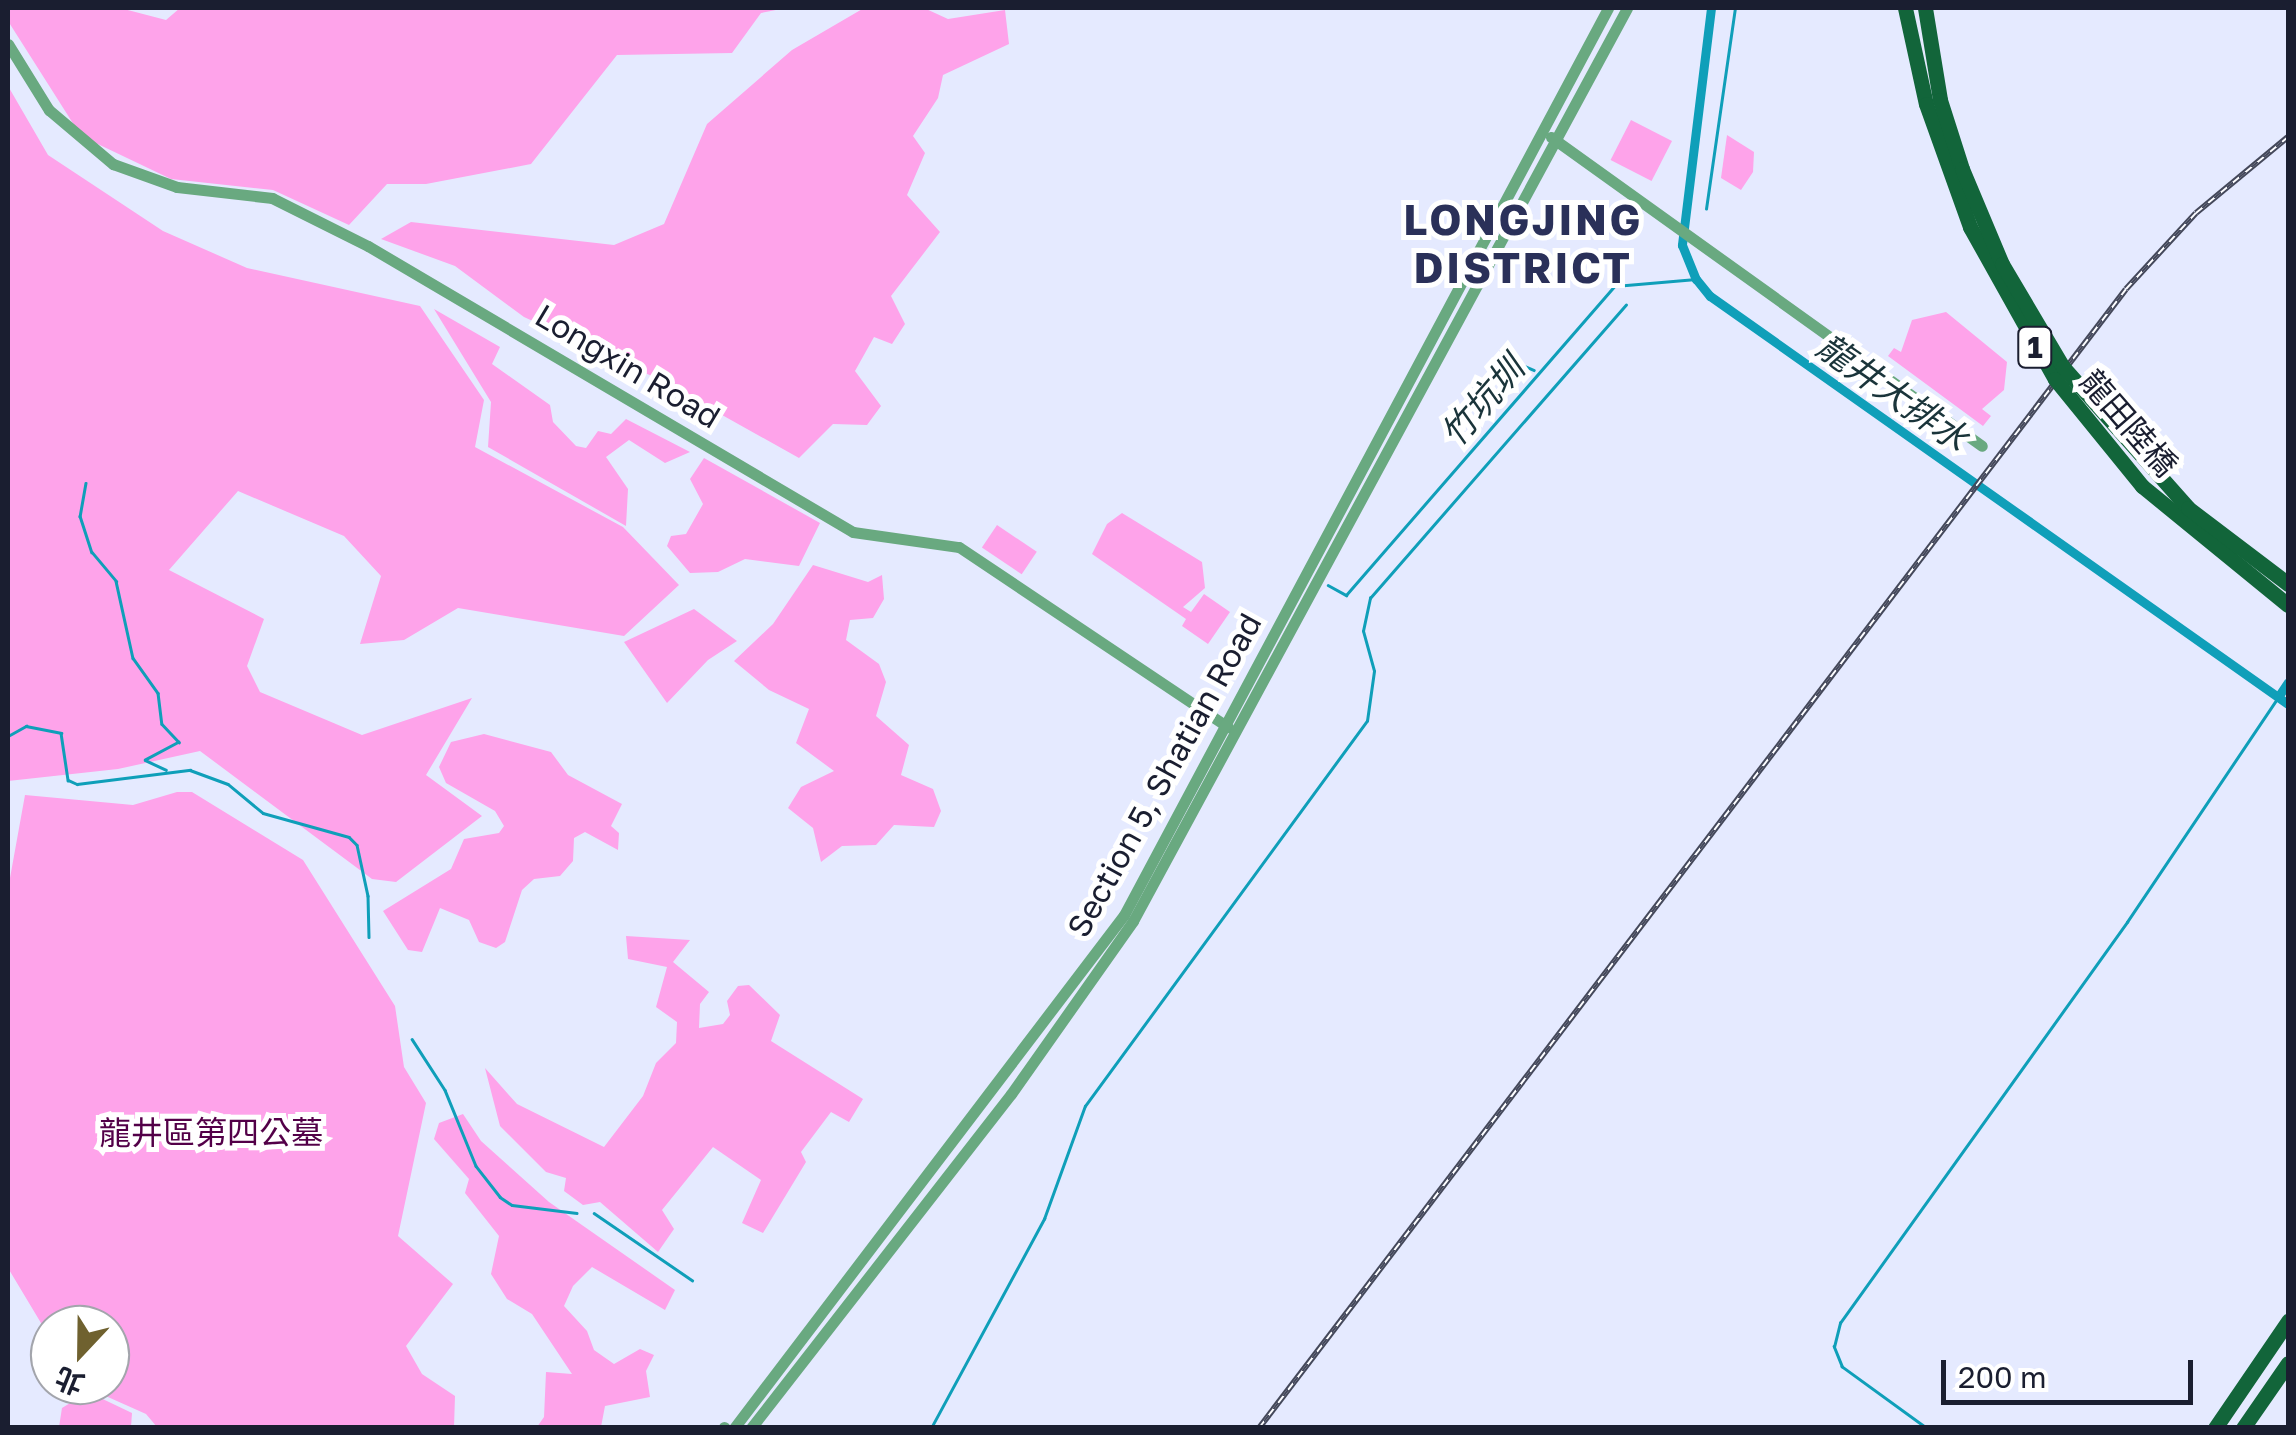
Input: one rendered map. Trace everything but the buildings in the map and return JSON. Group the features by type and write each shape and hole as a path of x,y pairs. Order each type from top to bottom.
{"main road":[{"name":"龍田陸橋","path":"1905,8 1926,104 1970,228 2055,380 2142,486 2288,605"},
{"name":"龍田陸橋","path":"1924,8 1940,100 1962,169 2002,264 2063,367 2188,508 2288,584"},
{"path":"2215,1428 2288,1320"},
{"path":"2243,1428 2288,1363"}],"street":[{"name":"Section 5, Shatian Road","path":"734,1428 1125,923 1225,723 1608,8"},
{"name":"Section 5, Shatian Road","path":"859,1286 867,1294 890,1247 1007,1100 1125,923 1234,734 1627,8"},
{"name":"Longxin Road","path":"8,44 50,110 113,164 177,188 272,198 368,246 853,532 959,547 1225,723 1234,734"},
{"path":"1544,133 1982,446"},
{"path":"1472,264 1486,271"},
{"path":"994,1089 1007,1100"},
{"path":"779,1368 748,1417 752,1426 859,1286 854,1278 879,1238 878,1221 832,1302"}],"green space":[{"path":"8,8 120,8 166,20 180,8 786,8 761,13 732,53 617,55 531,164 426,184 387,184 349,225 273,190 171,179 81,136 8,21"},
{"path":"864,8 924,8 948,19 1005,10 1009,44 943,75 938,98 913,136 925,153 907,195 940,232 891,296 905,324 892,344 874,337 855,371 881,406 867,425 833,424 799,458 656,378 524,317 455,266 381,239 411,222 614,245 664,224 707,124 792,50"},
{"path":"8,86 48,155 163,231 247,268 420,306 484,400 475,447 623,527 679,585 624,636 458,608 404,640 360,644 381,576 344,536 238,491 169,570 264,619 247,666 260,692 362,735 472,698 426,775 482,816 396,882 372,879 200,751 118,769 8,781"},
{"path":"1631,120 1672,141 1652,181 1611,160"},
{"path":"1727,135 1754,152 1753,172 1741,190 1721,178"},
{"path":"434,309 500,347 492,364 550,405 553,422 576,446 586,448 598,431 611,434 626,419 690,452 665,463 629,440 606,457 628,489 626,526 488,447 491,402"},
{"path":"1946,312 2007,362 2004,390 1982,409 1991,416 1983,426 1888,356 1894,348 1901,352 1912,320"},
{"path":"704,458 820,523 799,566 745,559 718,572 690,573 667,546 671,536 686,534 703,504 690,479"},
{"path":"1122,513 1202,562 1205,588 1183,607 1191,612 1204,594 1230,612 1208,644 1182,626 1186,619 1092,554 1107,524"},
{"path":"997,525 1037,552 1022,574 982,547"},
{"path":"813,565 868,582 882,575 884,599 873,618 850,620 846,640 879,664 886,682 876,716 909,745 901,775 933,789 941,811 934,827 894,825 876,845 842,846 821,862 813,828 788,808 801,787 834,771 796,743 809,709 769,690 734,661 773,624"},
{"path":"694,609 737,641 708,660 667,703 624,642"},
{"path":"484,734 551,752 568,775 622,804 611,826 619,833 618,850 585,832 574,838 573,861 560,876 534,879 522,890 505,942 496,948 479,942 469,920 440,908 422,952 408,950 383,911 451,869 464,839 499,833 504,826 495,811 446,783 439,767 451,742"},
{"name":"龍井區第四公墓","path":"177,792 192,792 303,860 395,1006 404,1067 426,1103 398,1236 453,1284 406,1346 422,1374 455,1396 454,1427 157,1427 146,1414 126,1405 130,1405 130,1305 30,1305 8,1268 8,889 25,795 133,805"},
{"path":"626,936 690,940 673,962 709,992 700,1004 699,1028 723,1024 730,1015 727,1001 738,986 749,985 780,1015 771,1041 863,1099 849,1122 831,1112 801,1152 806,1162 763,1233 742,1223 761,1180 713,1147 662,1210 674,1229 658,1252 600,1202 583,1205 564,1191 566,1178 546,1172 500,1126 485,1068 517,1104 604,1147 643,1096 656,1063 676,1043 677,1022 656,1007 667,967 628,959"},
{"path":"463,1114 481,1141 549,1202 675,1290 665,1310 592,1267 573,1286 564,1306 587,1331 594,1350 614,1364 640,1349 654,1355 646,1371 650,1397 605,1406 601,1427 537,1427 544,1417 546,1372 572,1374 532,1314 507,1299 491,1274 499,1236 465,1193 469,1179 434,1139 439,1123"},
{"path":"115,1405 132,1413 131,1427 59,1427 62,1408"}],"waterway":[{"name":"龍井大排水","path":"1711,8 1682,245 1696,279 1710,296 2288,704"},
{"path":"1706,209 1735,8"},
{"name":"竹坑圳","path":"1328,585 1346,595 1615,286 1696,279"},
{"path":"931,1428 1044,1219 1085,1106 1367,721 1374,671 1363,631 1370,598 1626,305"},
{"path":"1508,359 1534,370"},
{"path":"86,483 80,516 92,552 116,581 133,658 158,693 162,724 179,742 145,760 166,770"},
{"path":"2278,697 2288,682"},
{"path":"8,691 8,705"},
{"path":"1926,1428 1842,1367 1834,1347 1840,1323 2127,922 2278,697"},
{"path":"8,736 26,726 61,733 68,780 77,784 190,770 228,784 263,813 349,837 357,845 368,896 369,937"},
{"path":"412,1039 445,1090 476,1166 500,1197 512,1205 577,1213"},
{"path":"594,1213 692,1280"}],"railway":[{"path":"1259,1428 2126,289 2196,213 2288,137"}],"district":[{"name":"LONGJING DISTRICT","path":"1523,243"}]}
